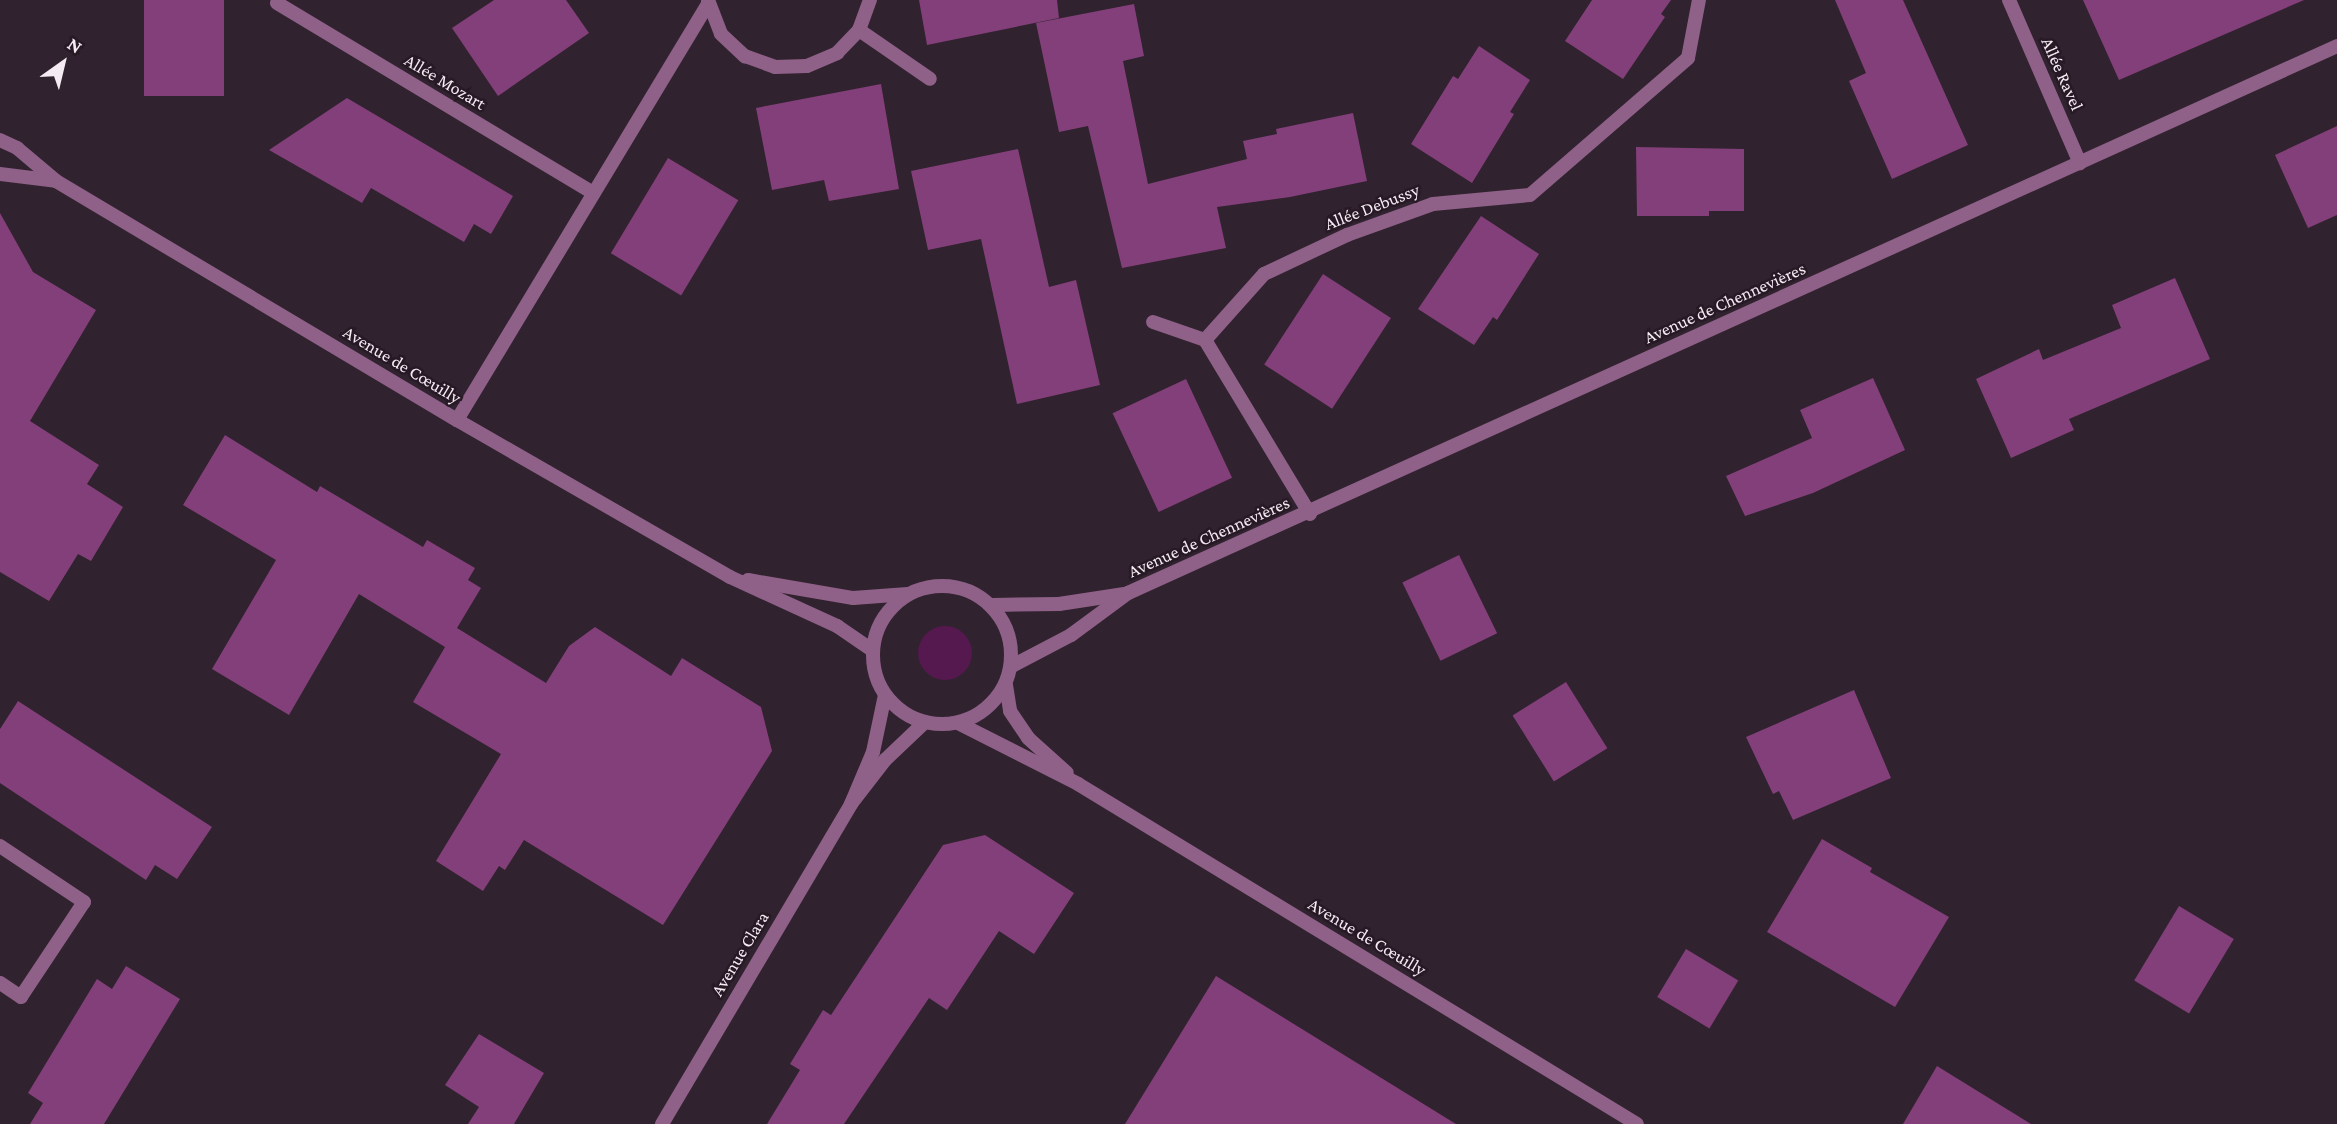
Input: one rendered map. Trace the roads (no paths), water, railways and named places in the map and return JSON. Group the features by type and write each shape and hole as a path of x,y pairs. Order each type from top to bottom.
{"street":[{"path":"708,2 721,34 744,56 775,67 807,66 837,53 859,30 870,0"},
{"name":"Allée Debussy","path":"1205,340 1264,274 1347,235 1433,204 1530,195 1688,58 1699,0"},
{"name":"Allée Ravel","path":"2009,0 2080,163"},
{"path":"457,420 708,2"},
{"name":"Allée Mozart","path":"277,3 593,193"},
{"path":"859,30 930,79"},
{"name":"Avenue de Chennevières","path":"1012,666 1071,635 1128,593 1310,514 2337,46"},
{"name":"Avenue de Cœuilly","path":"0,140 17,148 57,181 457,420 730,577 837,626 873,650"},
{"name":"Avenue de Cœuilly","path":"0,174 57,181"},
{"path":"1153,322 1205,340 1310,514"},
{"name":"Avenue de Cœuilly","path":"730,577 853,598 908,594"},
{"path":"952,585 973,592 992,606 1005,623 1012,644 1012,666 1006,685 994,703 978,715 958,723 925,722 909,717 885,695 873,666 878,628 890,609 908,594 929,586 952,585"},
{"name":"Avenue de Chennevières","path":"992,606 1059,604 1128,593"},
{"name":"Avenue de Cœuilly","path":"1006,685 1010,711 1028,738 1078,783"},
{"name":"Avenue Clara","path":"851,804 873,752 885,695"},
{"name":"Avenue Clara","path":"662,1124 851,804 885,760 925,722"},
{"name":"Avenue de Cœuilly","path":"958,723 1078,783 1637,1124"},
{"path":"0,846 84,902 21,998 0,983"}]}
